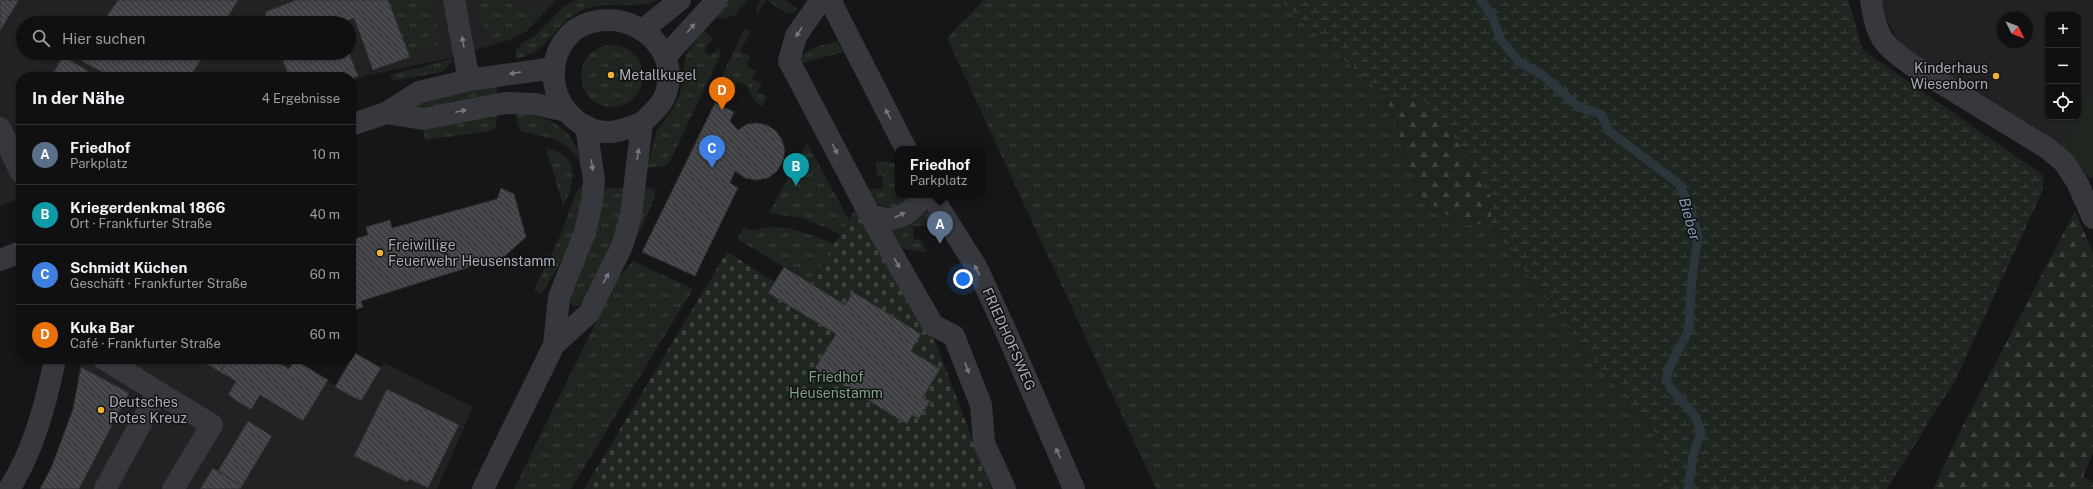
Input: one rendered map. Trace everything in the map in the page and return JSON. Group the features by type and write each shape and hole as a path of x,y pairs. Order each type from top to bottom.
{"street":[{"path":"454,0 469,80"},
{"path":"645,28 680,0"},
{"path":"666,56 717,0"},
{"path":"821,0 796,36 789,61 870,215 933,325 954,336 981,405 984,443 1005,489"},
{"path":"832,0 833,6 904,146"},
{"path":"1871,0 1876,29 1889,48 1910,64 2047,148 2064,162 2077,182 2093,218"},
{"path":"618,17 632,20 645,28 660,43 666,56 668,83 664,98 655,111 642,123 624,131 609,132 586,126 574,119 566,111 558,98 554,84 554,68 557,53 564,40 579,26 592,20 618,17"},
{"path":"356,123 386,113 419,92 469,80 554,68"},
{"path":"386,113 423,119 505,103 534,104 566,111"},
{"path":"554,345 589,313 622,246 631,215 642,123"},
{"path":"483,489 554,345 559,297 586,232 592,201 594,180 586,126"},
{"path":"0,128 16,162"},
{"path":"870,215 888,219 900,217 916,205 920,198"},
{"name":"FRIEDHOFSWEG","path":"933,198 977,268 1008,336 1071,487"},
{"path":"0,260 16,254"},
{"path":"9,489 17,477 32,442 46,401 54,364"},
{"path":"112,364 212,425 173,489"},
{"path":"105,489 158,392"}],"shaded area":[{"path":"0,0 556,0 527,31 502,42 450,58 369,75 356,79 356,72 16,72 16,200 0,206"},
{"name":"Kinderhaus Wiesenborn","path":"1882,0 2093,0 2093,83 2081,106 2081,12 2045,12 2045,120 2074,120 2061,145 1934,70 1898,42 1886,17"},
{"path":"384,363 473,407 437,489 40,489 52,466 73,409 80,364 299,364 361,401"}],"green space":[{"path":"388,0 432,0 441,43 410,57"},
{"path":"478,0 503,0 517,7 539,9 542,11 542,14 522,32 506,41 499,41 492,38 486,30"},
{"path":"576,0 658,0 640,4 594,6 585,9 569,18 543,46 529,55 516,59 516,50 521,44 536,35 563,7"},
{"path":"728,0 748,0 733,16 720,19 714,15"},
{"path":"760,0 766,0 757,14 756,11"},
{"path":"766,0 784,0 798,9 794,13 787,13"},
{"path":"984,0 1280,0 1387,99 1419,195 1461,225 1490,224 1582,347 1664,442 1662,489 1156,489 947,38"},
{"path":"1280,0 1848,0 1863,50 2043,175 2043,190 1956,379 1887,489 1662,489 1664,442 1582,347 1490,224 1493,200 1456,140 1423,99 1387,99"},
{"path":"745,28 751,31 740,51 751,57 746,66 756,71 752,79 762,84 757,92 767,97 762,107 753,99 747,85 736,82 736,87 724,87 720,91 716,89"},
{"path":"702,29 713,39 704,50 711,56 719,47 720,56 670,161 665,166 647,168 657,130 674,107 680,94 686,55"},
{"path":"833,42 838,43 844,52 801,63 800,59 806,52"},
{"path":"612,45 629,50 634,54 638,59 643,76 638,93 634,98 629,102 612,107 595,102 590,98 586,93 581,76 586,59 590,54 595,50"},
{"path":"455,58 442,72 392,81 390,75"},
{"path":"497,82 497,96 420,108 416,105 417,100"},
{"path":"2093,83 2093,176 2091,180 2061,145 2074,120 2081,120 2081,106"},
{"path":"1423,98 1456,140 1493,200 1490,224 1461,225 1419,195 1387,99"},
{"path":"516,111 541,117 552,122 569,135 575,144 582,169 571,149 565,145 551,138 521,131 517,124"},
{"path":"497,114 496,128 490,131 425,140 423,127"},
{"path":"807,143 849,220 840,234 803,218 769,213"},
{"path":"546,148 557,151 565,156 570,163 573,179 571,188 563,206"},
{"path":"876,161 895,163 895,198 908,198 904,202 891,208 880,205 874,201 863,188 883,189 882,175 877,175"},
{"path":"581,187 584,188 576,228 563,258 542,294 534,290 558,241 577,191"},
{"path":"644,187 653,189 655,192 654,200 625,263"},
{"path":"604,188 625,188 621,219 613,240 582,302 577,306 569,304 567,299 601,209"},
{"path":"923,203 937,224 913,226 914,240 920,239 927,253 895,247 884,229"},
{"name":"Friedhof Heusenstamm","path":"856,209 937,346 991,489 584,489 727,252 775,282 784,267 810,283"},
{"path":"2075,211 2093,253 2093,453 2083,476 2093,482 2093,489 1933,489 1958,435"},
{"path":"744,227 755,230 769,227 782,227 805,233 835,244 810,283 737,239"},
{"path":"633,261 693,289 571,489 514,489 616,281"}],"building":[{"path":"0,0 19,0 0,31"},
{"path":"118,0 238,0 228,16 107,16"},
{"path":"296,0 388,0 410,57 373,70 356,23 356,16 266,16 265,12"},
{"path":"61,60 70,60 88,71 88,72 54,72"},
{"path":"80,60 201,60 193,72 102,72"},
{"path":"283,60 352,60 358,76 356,77 356,72 287,72"},
{"path":"715,103 734,112 730,121 738,130 747,124 757,123 767,125 776,131 782,140 785,150 783,161 777,171 768,178 756,180 745,178 735,171 730,183 738,188 695,276 642,252"},
{"path":"501,188 514,194 526,237 505,256 361,301 363,307 356,309 356,239 368,235 366,227 390,220 392,228 497,199"},
{"path":"784,267 845,305 853,292 921,334 911,351 940,369 923,397 930,401 919,419 912,415 907,424 815,368 836,334 768,293"},
{"path":"356,354 381,368 361,401 335,387 349,364 356,364"},
{"path":"207,364 225,364 220,372"},
{"path":"225,364 280,364 289,369 292,364 302,364 328,380 303,421 260,395 251,410 228,395 236,381 220,372"},
{"path":"81,367 129,393 79,489 40,489 52,466 73,409"},
{"path":"387,389 459,425 428,488 410,479 407,482 354,456"},
{"path":"248,421 272,436 242,486 218,471"},
{"path":"213,468 242,486 240,489 200,489"}],"waterway":[{"name":"Bieber","path":"1481,0 1492,16 1501,40 1518,61 1542,75 1579,107 1601,114 1609,131 1679,184 1691,209 1698,236 1691,287 1689,329 1668,370 1666,379 1671,389 1695,416 1701,431 1693,456 1688,489"}],"place":[{"name":"Metallkugel","path":"611,75"},
{"name":"Kinderhaus Wiesenborn","path":"1996,76"},
{"name":"Kuka Bar","path":"722,110"},
{"name":"Schmidt Küchen","path":"712,168"},
{"name":"Kriegerdenkmal 1866","path":"796,186"},
{"name":"Friedhof","path":"940,244"},
{"name":"Freiwillige Feuerwehr Heusenstamm","path":"380,253"},
{"name":"Deutsches Rotes Kreuz","path":"101,410"}]}
